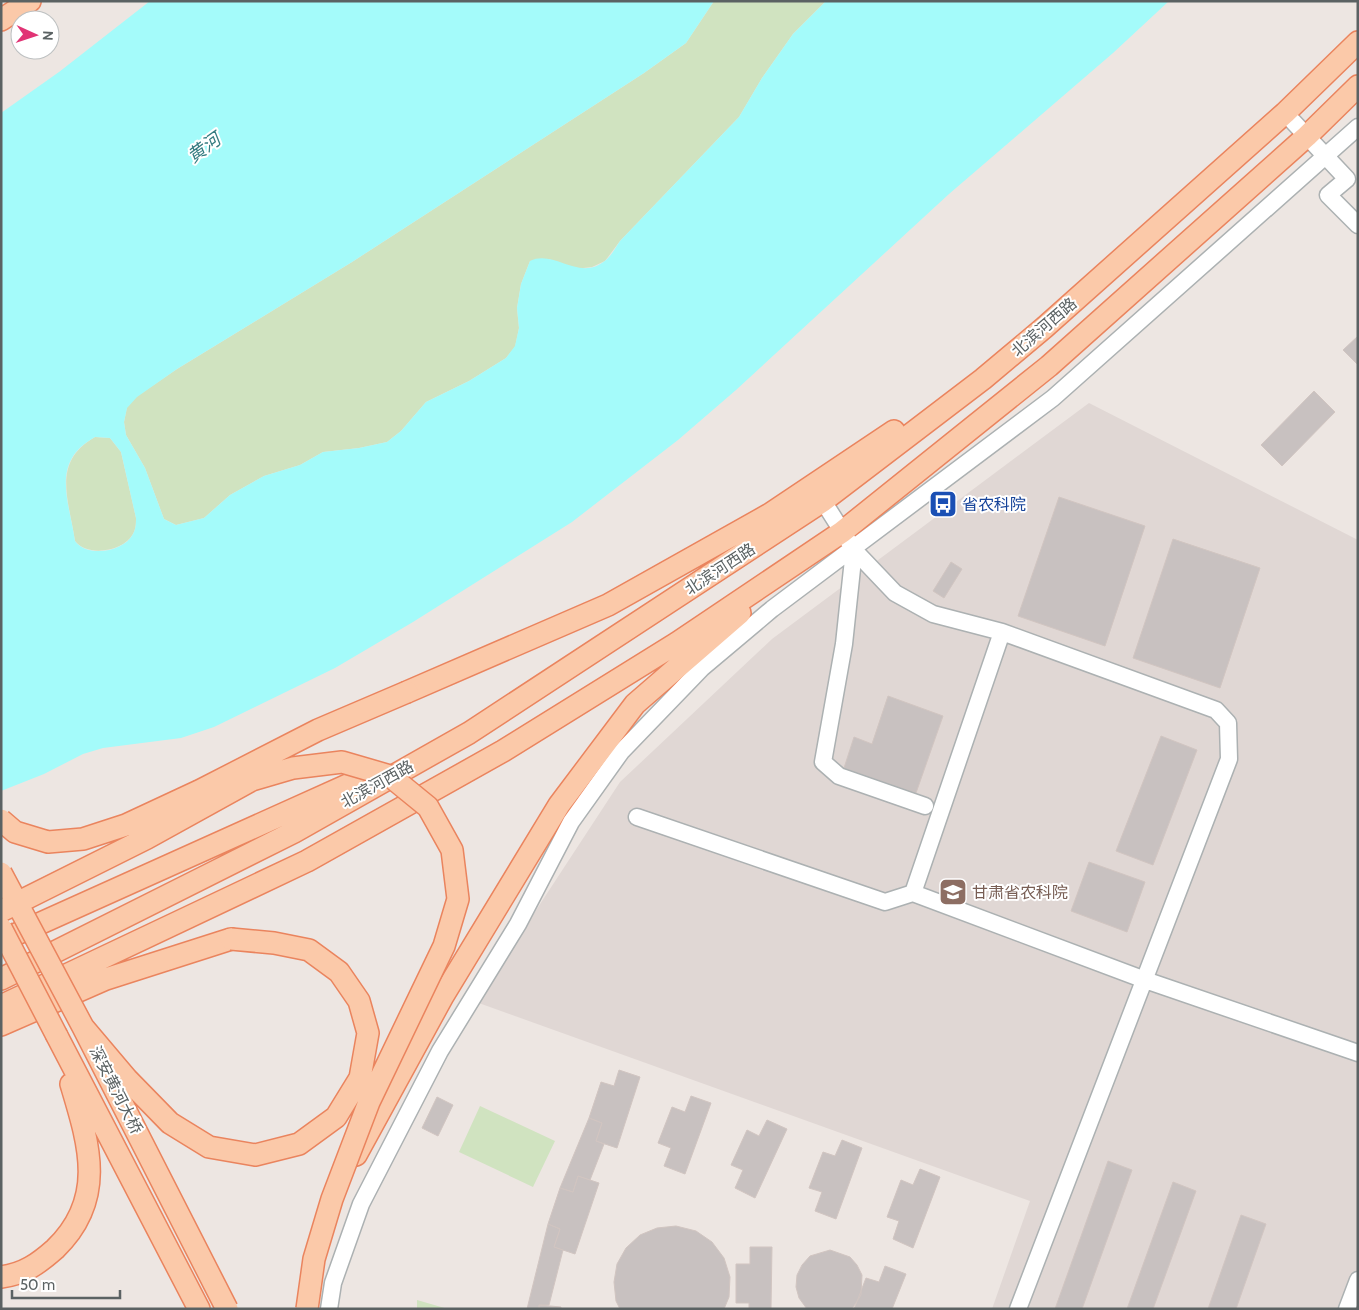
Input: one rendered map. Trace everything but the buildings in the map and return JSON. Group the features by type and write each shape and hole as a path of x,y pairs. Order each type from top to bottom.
{"main road":[{"path":"5,18 30,1"},
{"name":"北滨河西路","path":"1,979 294,832 469,733 823,501 983,379 1285,114 1358,42"},
{"name":"北滨河西路","path":"1,1006 307,861 503,751 677,642 842,532 1049,366 1306,136 1358,86"},
{"path":"1,820 16,832 48,842 83,839 126,825 199,791 318,730 608,605 770,514 924,411 983,379"},
{"path":"332,1199 443,996 559,806 635,704 801,559"},
{"path":"1,942 310,800 469,733"},
{"path":"1,911 148,838 252,780 293,768 342,762 390,776 428,807 452,850 458,899 444,946 369,1102 332,1199 314,1259 307,1309"},
{"name":"深安黄河大桥","path":"1,873 83,1027 227,1309"},
{"name":"深安黄河大桥","path":"1,928 199,1309"},
{"path":"106,979 154,933"},
{"path":"1,1025 11,1017 106,979 231,939 274,942 308,950 339,972 359,1001 368,1033 360,1078 336,1117 299,1144 254,1155 209,1147 170,1123 127,1079 83,1027"},
{"path":"1,1277 28,1270 42,1261 61,1243 76,1223 90,1182 88,1141 57,1036"}],"lane":[{"path":"1285,114 1347,179 1328,195 1358,224"},
{"path":"329,1309 333,1283 361,1204 440,1052 518,924 571,822 620,752 702,668 772,609 854,550 1053,398 1358,127"},
{"path":"823,501 854,550 895,593 933,614 1002,632 1216,710 1228,723 1229,759 1018,1309"},
{"path":"854,550 844,644 823,762 840,776 925,806"},
{"path":"913,893 1002,632"},
{"path":"637,817 885,902 913,893 1145,980 1358,1053"},
{"path":"1347,1309 1358,1280"}],"shaded area":[{"name":"甘肃省农科院","path":"1089,403 1358,540 1358,1298 1353,1309 992,1309 1030,1201 476,1002 620,782 772,639"}],"green space":[{"path":"714,1 826,1 793,34 762,78 739,117 620,241 605,261 592,267 574,269 549,259 530,261 521,284 517,308 519,328 515,347 506,358 469,381 426,402 401,431 387,442 359,448 323,452 300,465 264,476 230,495 204,518 176,525 164,519 145,468 126,435 124,422 127,407 136,397 177,369 352,262 644,73 686,43"},
{"path":"95,437 110,438 121,452 136,518 135,530 128,540 113,548 96,551 81,546 75,541 66,483 72,458 81,447"},
{"path":"480,1106 555,1141 533,1187 459,1152"},
{"path":"417,1300 448,1309 417,1309"}],"water":[{"name":"黄河","path":"150,1 714,1 686,43 644,73 352,262 177,369 137,397 127,408 124,422 126,435 145,468 164,519 176,525 204,518 230,495 264,476 300,465 323,452 359,448 387,442 401,431 426,402 469,381 506,358 515,346 519,328 517,308 521,284 530,261 539,258 549,259 586,268 596,266 606,260 620,241 739,117 762,78 793,34 826,1 1169,1 1113,53 949,194 736,390 678,440 572,522 413,622 335,668 214,727 181,738 103,748 83,754 44,774 1,791 1,113 59,72","holes":["95,437 110,438 121,452 136,518 136,526 133,534 122,545 105,551 88,550 75,541 67,497 67,470 72,458 81,447"]}],"place":[{"name":"省农科院","path":"943,504"},
{"name":"甘肃省农科院","path":"953,892"}]}
